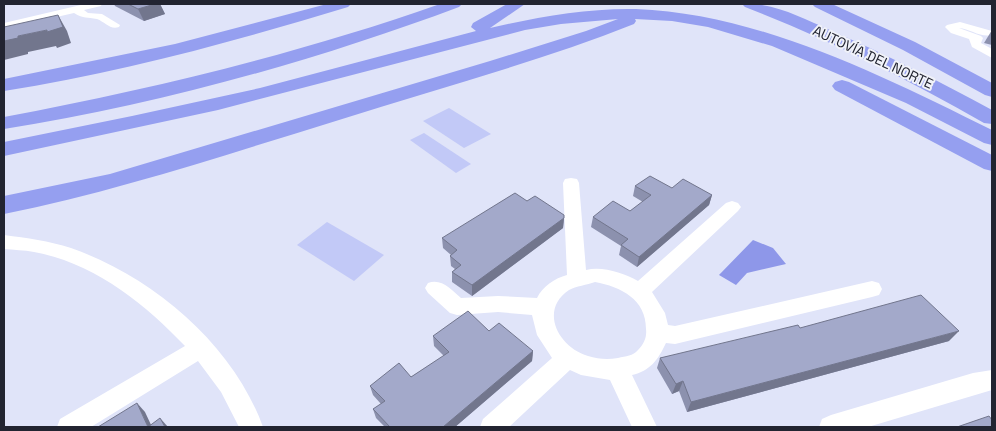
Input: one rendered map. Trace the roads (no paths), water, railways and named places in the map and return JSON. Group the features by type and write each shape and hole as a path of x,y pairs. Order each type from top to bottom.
{"highway":[{"path":"4,85 127,58 249,20 284,4"},
{"path":"4,85 150,57 258,29 343,4"},
{"path":"4,106 133,80 260,48 416,4"},
{"path":"4,123 209,79 337,43 454,4"},
{"path":"4,134 195,100 416,49 464,34 493,20 517,4"},
{"path":"699,4 845,66 992,138"},
{"name":"AUTOVÍA DEL NORTE","path":"750,4 864,51 917,76 992,118"},
{"name":"AUTOVÍA DEL NORTE","path":"776,4 876,44 992,102"},
{"path":"820,4 909,46 992,91"},
{"path":"846,4 992,74"},
{"path":"4,205 113,181 592,35 632,20 661,6 742,40 855,92 992,164"},
{"path":"4,149 191,110 344,73 488,33 534,23 582,16 637,14 705,22 740,29 778,42 914,99"},
{"path":"929,43 992,78"},
{"path":"4,98 142,74 260,48"}],"street":[{"path":"4,33 11,30 8,25 97,4"},
{"path":"76,10 86,16 98,16 115,25"},
{"path":"988,33 965,25 956,24 951,27 955,31 977,38 974,40 976,45 992,54"},
{"path":"571,183 577,277"},
{"path":"639,292 732,207"},
{"path":"4,242 28,243 51,248 73,256 116,278 150,300 182,327 214,363 237,398 251,427"},
{"path":"595,275 613,278 630,285 639,292 654,309 658,333 657,340 649,354 636,364 618,370 597,370 578,364 560,353 548,338 542,322 543,307 550,293 562,283 577,277 595,275"},
{"path":"435,288 457,307 498,304 543,307"},
{"path":"658,333 675,335 872,289"},
{"path":"69,427 201,348"},
{"path":"492,427 568,358"},
{"path":"618,370 645,427"},
{"path":"831,427 992,380"}],"water":[{"path":"753,240 773,248 786,264 747,273 736,285 719,275"}]}
